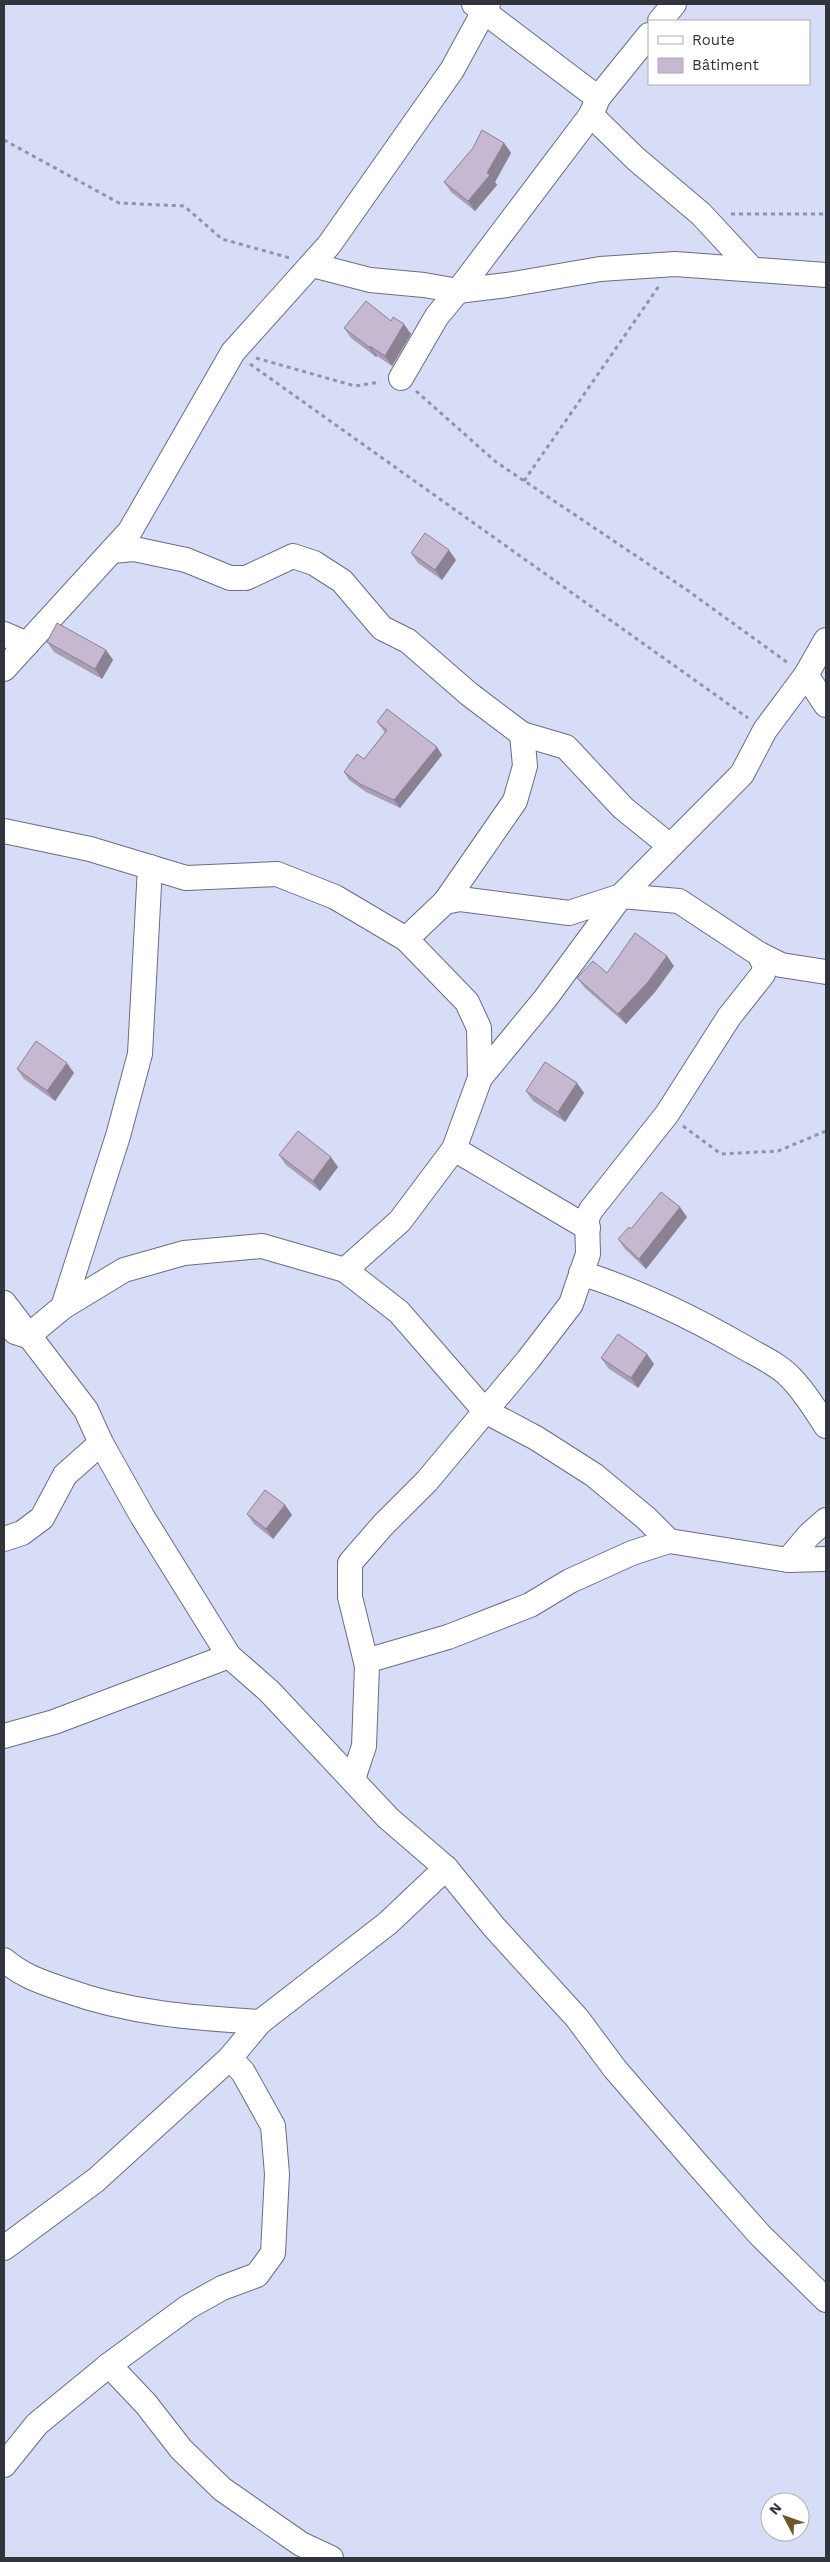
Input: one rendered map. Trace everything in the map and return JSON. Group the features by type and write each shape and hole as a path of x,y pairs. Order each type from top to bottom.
{"street":[{"path":"661,20 674,4"},
{"path":"4,669 130,531 233,352 329,245 452,70 482,7 595,106 636,159 701,214 752,268"},
{"path":"401,378 437,316 458,291 648,36"},
{"path":"312,265 370,280 424,285 458,291 507,285 600,269 674,264 752,268 826,275"},
{"path":"112,551 134,549 186,560 230,578 246,578 294,556 314,563 342,581 382,628 408,641 469,694 522,734 566,747 623,808 670,846"},
{"path":"4,634 27,644"},
{"path":"345,1270 400,1221 454,1149 480,1078 544,999 622,896 742,774 765,730 806,675 826,640"},
{"path":"806,675 826,705"},
{"path":"406,940 445,902 515,801 525,766 522,734"},
{"path":"4,831 90,849 186,878 277,874 335,897 406,940 467,1002 479,1028 480,1078"},
{"path":"63,1308 118,1136 140,1054 150,867"},
{"path":"445,902 460,899 569,913 622,896 645,896 679,901 759,954 781,965 826,972"},
{"path":"353,1780 364,1746 366,1661 350,1597 350,1563 383,1525 428,1481 571,1304 588,1254 587,1218 591,1210 667,1114 729,1017 763,974 765,966 759,954"},
{"path":"454,1149 588,1228"},
{"path":"28,1336 63,1308 124,1270 184,1253 262,1246 345,1270 399,1312 486,1411 536,1438 594,1475 646,1518 668,1540"},
{"path":"581,1273 619,1285 691,1317 789,1375 810,1400 826,1426"},
{"path":"4,1303 86,1410 101,1443 142,1516 228,1656 269,1691 388,1818 446,1868 494,1927 577,2018 615,2068 704,2172 760,2235 826,2300"},
{"path":"4,1330 28,1336"},
{"path":"4,1539 22,1532 42,1518 65,1474 101,1443"},
{"path":"788,1560 809,1535 826,1520"},
{"path":"366,1661 448,1637 520,1608 632,1553 668,1540 788,1560 826,1559"},
{"path":"4,1736 54,1722 228,1656"},
{"path":"4,2248 96,2180 230,2058 260,2022 388,1923 446,1868"},
{"path":"4,1960 23,1976 100,2003 177,2017 260,2022"},
{"path":"4,2465 37,2424 109,2365 188,2307 222,2288 256,2275 273,2254 277,2174 273,2126 243,2072 230,2058"},
{"path":"109,2365 146,2404 181,2449 222,2489 301,2544 331,2558"}],"path":[{"path":"4,140 119,203 184,206 222,238 312,265"},
{"path":"701,214 826,214"},
{"path":"524,481 674,264"},
{"path":"233,352 355,386 401,378 496,462 687,590 806,675"},
{"path":"233,352 765,730"},
{"path":"667,1114 721,1154 778,1151 826,1131"}],"building":[{"path":"482,130 504,143 487,173 490,175 468,201 444,182 473,148"},
{"path":"366,301 391,321 393,317 404,324 385,356 369,347 344,328"},
{"path":"425,533 449,550 435,570 411,553"},
{"path":"57,623 106,650 95,669 47,642"},
{"path":"387,709 437,747 394,800 360,784 344,772 357,754 364,759 387,730 377,722"},
{"path":"635,933 667,956 648,982 618,1014 577,978 593,961 607,973"},
{"path":"36,1041 67,1063 47,1091 17,1069"},
{"path":"545,1062 577,1083 558,1112 526,1091"},
{"path":"298,1131 331,1157 313,1181 279,1155"},
{"path":"661,1192 680,1207 639,1259 618,1239 629,1227 631,1229"},
{"path":"618,1334 647,1354 631,1378 601,1358"},
{"path":"265,1490 285,1505 266,1529 247,1514"}]}
